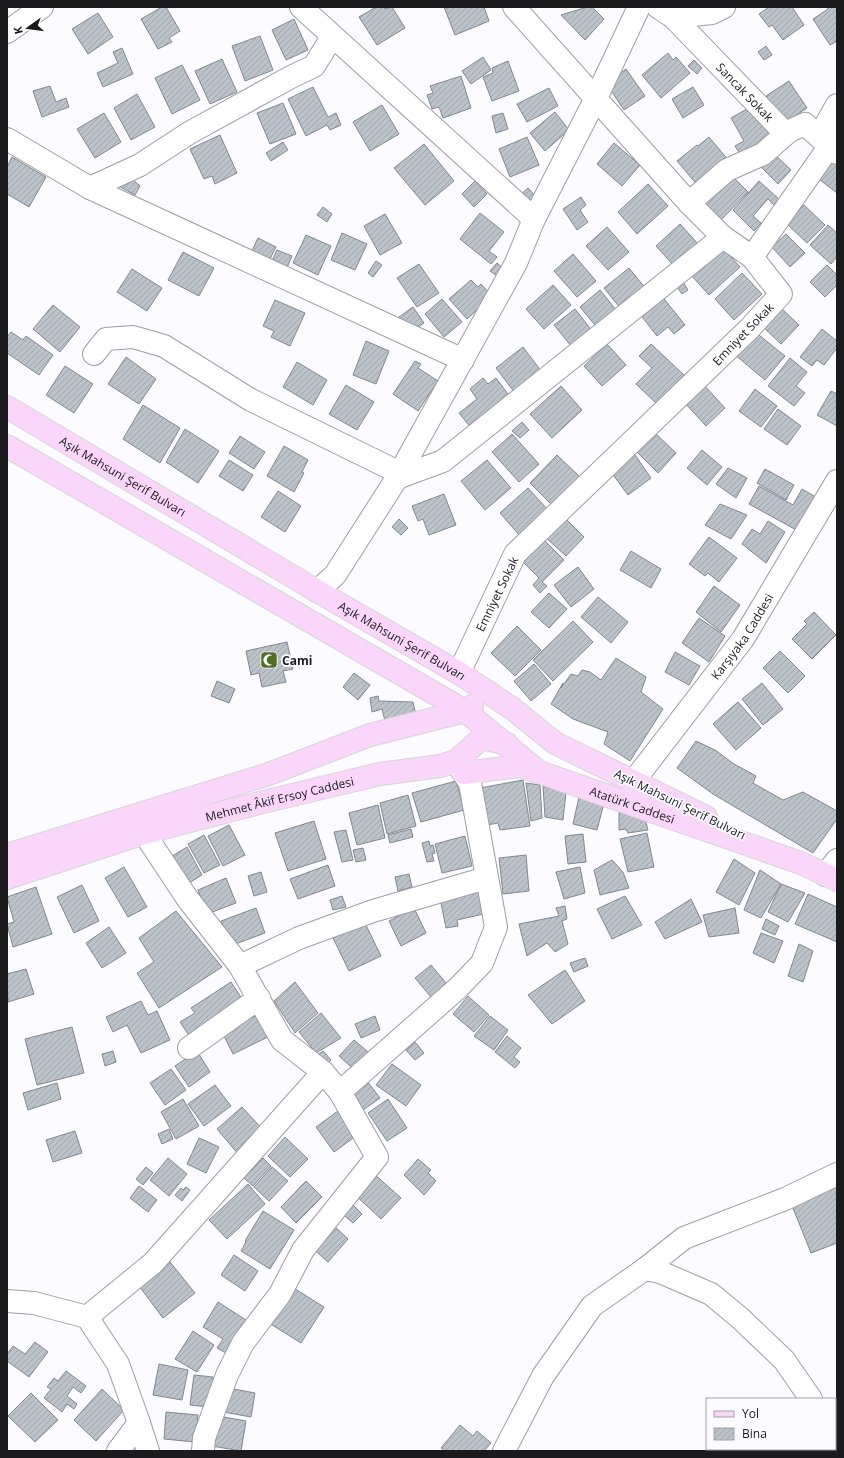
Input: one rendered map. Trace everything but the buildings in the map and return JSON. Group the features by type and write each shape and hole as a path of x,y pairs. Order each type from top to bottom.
{"main road":[{"name":"Aşık Mahsuni Şerif Bulvarı","path":"7,407 317,591 459,673 492,694 554,742 801,864"},
{"path":"7,446 465,711"},
{"name":"Mehmet Âkif Ersoy Caddesi","path":"7,855 269,774 370,734 465,711 492,694"},
{"path":"507,744 521,732 513,710"},
{"name":"Atatürk Caddesi","path":"465,711 507,744 539,772 801,864 833,872"},
{"name":"Mehmet Âkif Ersoy Caddesi","path":"7,878 144,833 380,774 440,766 460,767 482,738 507,744"},
{"path":"460,767 520,766 539,772"}],"street":[{"path":"301,7 534,218"},
{"name":"Emniyet Sokak","path":"459,673 515,554 749,329 781,294 752,257 723,237 689,203 514,7"},
{"path":"317,591 336,575 398,476 463,360 516,263 534,218 596,98 639,7"},
{"path":"666,12 712,13 724,7"},
{"path":"7,32 37,9"},
{"name":"Sancak Sokak","path":"666,12 785,133 787,132"},
{"path":"90,188 140,165 189,134 291,77 314,66 332,36"},
{"path":"833,150 824,128 837,105"},
{"path":"689,203 727,170 763,154 787,132 805,124 833,150"},
{"path":"7,139 90,188 463,360"},
{"path":"752,257 833,150"},
{"path":"94,354 106,339 133,337 164,346 251,400 398,476 443,461 723,237"},
{"name":"Karşıyaka Caddesi","path":"633,782 743,639 837,481"},
{"path":"340,1092 458,988 482,963 496,927 470,783 460,767"},
{"path":"126,818 144,833 187,898 240,966 282,1040 323,1072 340,1092 377,1157 304,1250 280,1294 243,1343 227,1375 204,1438 203,1451"},
{"path":"240,966 306,935 373,911 486,878"},
{"path":"189,1048 259,998"},
{"path":"87,1317 153,1263 323,1072"},
{"path":"504,1451 543,1376 592,1306 645,1269 684,1238 785,1198 837,1174"},
{"path":"645,1269 660,1272 711,1294 740,1318 784,1360 810,1398"},
{"path":"7,1302 34,1303 87,1317 118,1364 148,1451"},
{"path":"118,1451 139,1423"}],"place":[{"name":"Cami","path":"269,660"}]}
